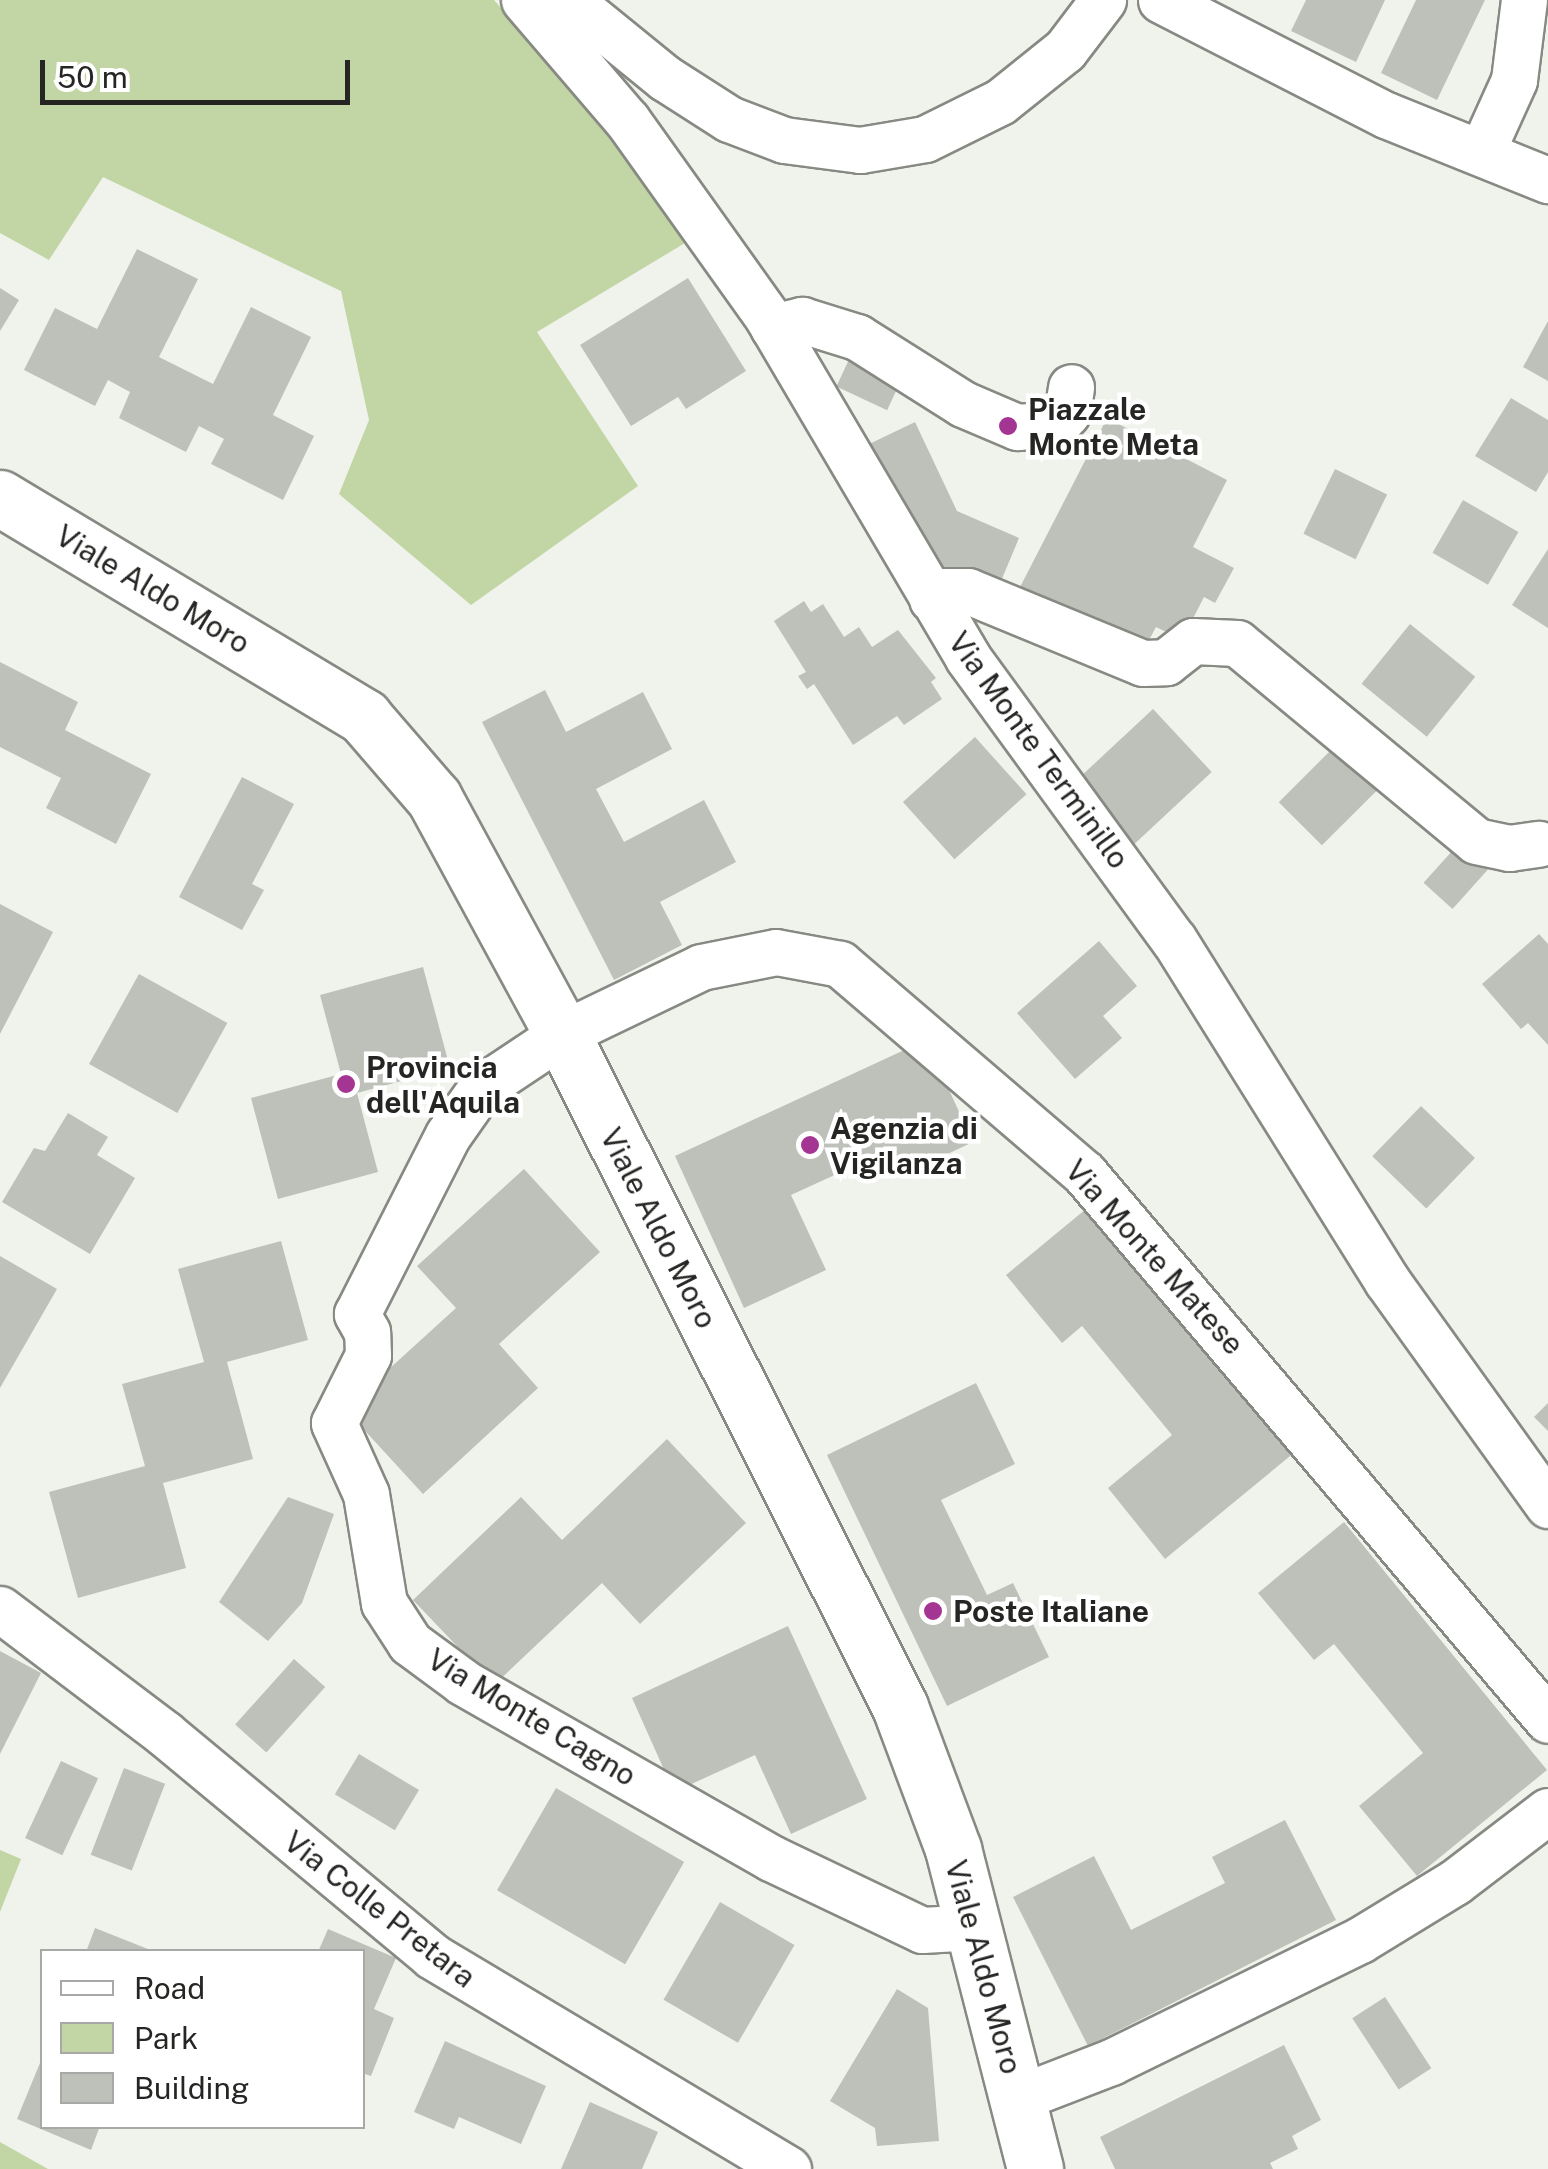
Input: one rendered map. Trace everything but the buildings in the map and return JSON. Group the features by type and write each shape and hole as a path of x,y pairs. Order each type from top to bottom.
{"street":[{"name":"Via Monte Terminillo","path":"524,0 627,120 773,327 968,658 1174,940 1388,1281 1548,1505"},
{"path":"569,0 664,78 729,119 784,140 860,150 926,139 1000,102 1065,50 1103,0"},
{"path":"1161,0 1386,115 1548,180"},
{"path":"1482,151 1514,80 1524,0"},
{"path":"773,327 802,320 857,337 1007,425 1057,424 1067,412 1071,387"},
{"name":"Viale Aldo Moro","path":"0,498 384,733 453,828 562,1034 900,1707 937,1798 975,1927 1036,2169"},
{"path":"932,599 945,591 968,592 1143,663 1166,662 1206,638 1236,643 1476,841 1509,848 1545,837"},
{"name":"Via Monte Matese","path":"562,1034 720,960 792,952 840,964 1101,1189 1548,1720"},
{"name":"Via Monte Cagno","path":"562,1034 507,1066 468,1103 357,1314 367,1332 368,1355 334,1423 366,1494 384,1602 398,1630 463,1682 771,1858 922,1930 975,1927"},
{"name":"Via Colle Pretara","path":"0,1609 164,1734 432,1956 788,2169"},
{"path":"1018,2098 1111,2062 1360,1940 1455,1882 1548,1811"}],"green space":[{"path":"0,0 494,0 695,237 537,332 638,486 471,605 339,494 369,420 341,291 103,177 49,260 0,233"},
{"path":"0,1850 21,1859 0,1912"},
{"path":"0,2142 48,2169 0,2169"}],"place":[{"name":"Piazzale Monte Meta","path":"1008,426"},
{"name":"Provincia dell'Aquila","path":"346,1084"},
{"name":"Agenzia di Vigilanza","path":"810,1145"},
{"name":"Poste Italiane","path":"933,1611"}]}
